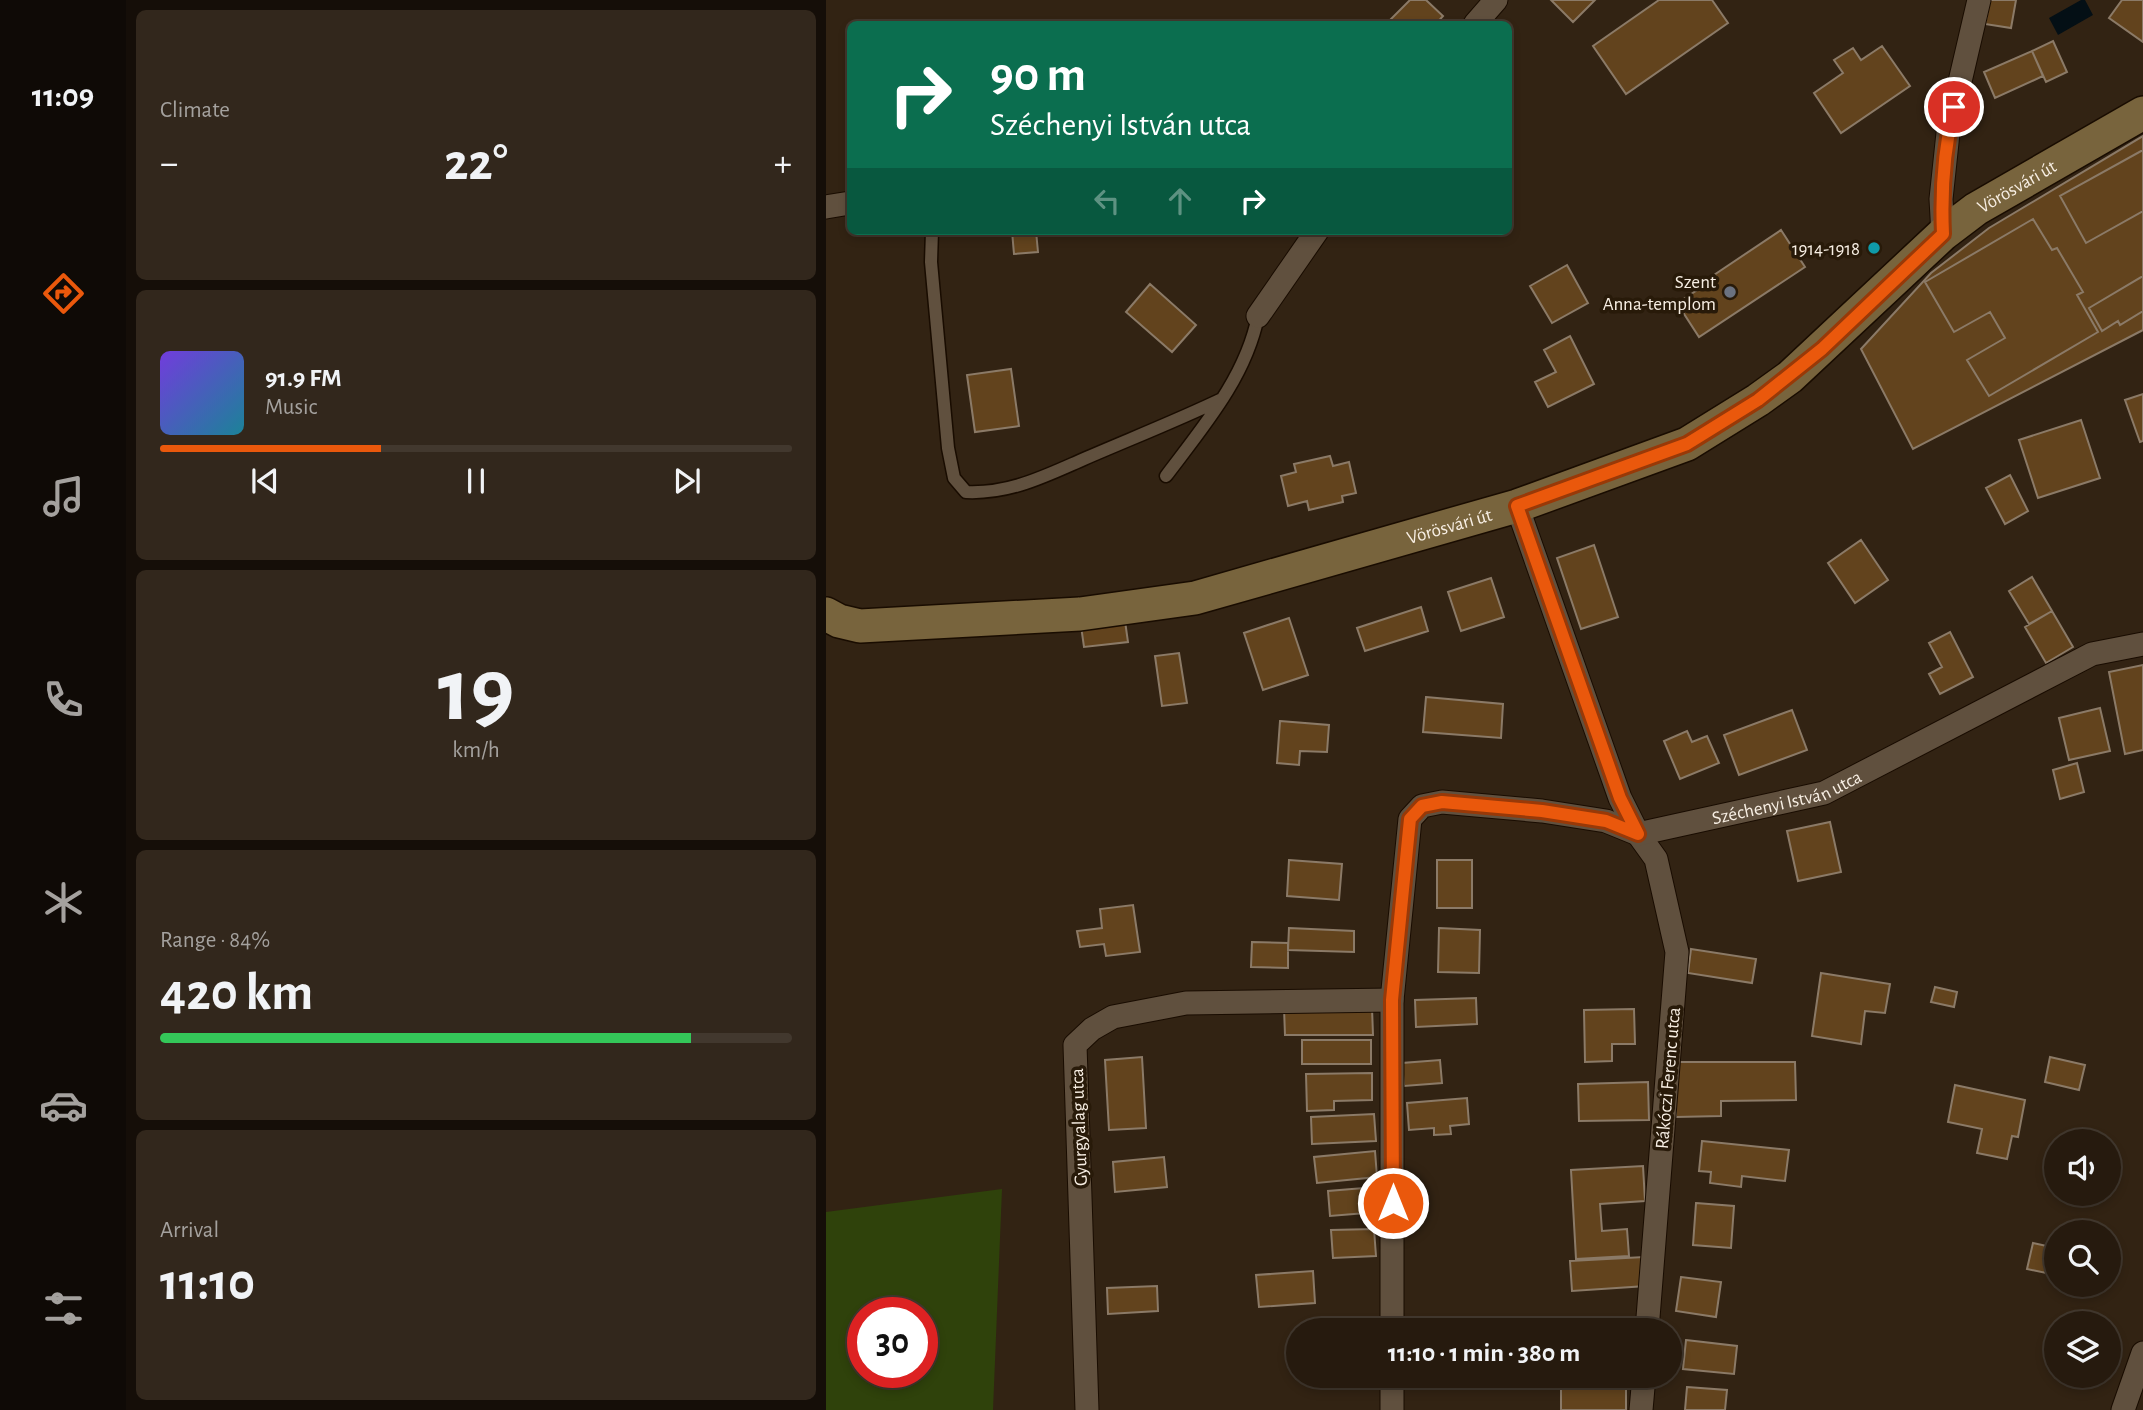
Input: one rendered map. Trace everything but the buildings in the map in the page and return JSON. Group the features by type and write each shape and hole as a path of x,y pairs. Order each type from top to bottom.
{"main road":[{"name":"Vörösvári út","path":"826,614 839,621 860,626 1080,614 1195,598 1517,506 1687,444 1758,400 1822,349 1943,234 1976,209 2143,113"}],"street":[{"path":"1478,21 1496,0"},
{"path":"1943,234 1941,199 1948,133 1979,0"},
{"path":"826,206 847,203"},
{"path":"1258,316 1314,235"},
{"name":"Rákóczi Ferenc utca","path":"1517,506 1620,798 1638,834 1656,859 1677,952 1648,1318"},
{"name":"Széchenyi István utca","path":"1638,834 1824,793 2092,654 2143,644"},
{"path":"1392,1318 1392,1000 1410,819 1422,806 1442,802 1542,811 1606,821 1638,834"},
{"name":"Gyurgyalag utca","path":"1087,1410 1075,1045 1092,1029 1113,1017 1186,1003 1392,1000"},
{"path":"2123,1410 2143,1353"},
{"path":"1392,1388 1392,1410"},
{"path":"1641,1410 1643,1388"}],"lane":[{"path":"932,235 931,262 948,448 954,478 966,492 1010,488 1050,475 1165,426 1222,398"},
{"path":"1166,476 1203,430 1244,362 1258,316"}],"green space":[{"path":"1002,1189 993,1410 826,1410 826,1212"}],"shaded area":[{"path":"2085,0 2093,15 2058,35 2049,18"}],"place":[{"name":"1914-1918","path":"1874,248"},
{"name":"Szent Anna-templom","path":"1730,292"}],"route":[{"path":"1393,1203 1392,1000 1410,819 1422,806 1442,802 1542,811 1606,821 1638,834 1620,798 1517,506 1687,444 1758,400 1822,349 1943,234 1941,199 1948,133 1954,107"}]}
